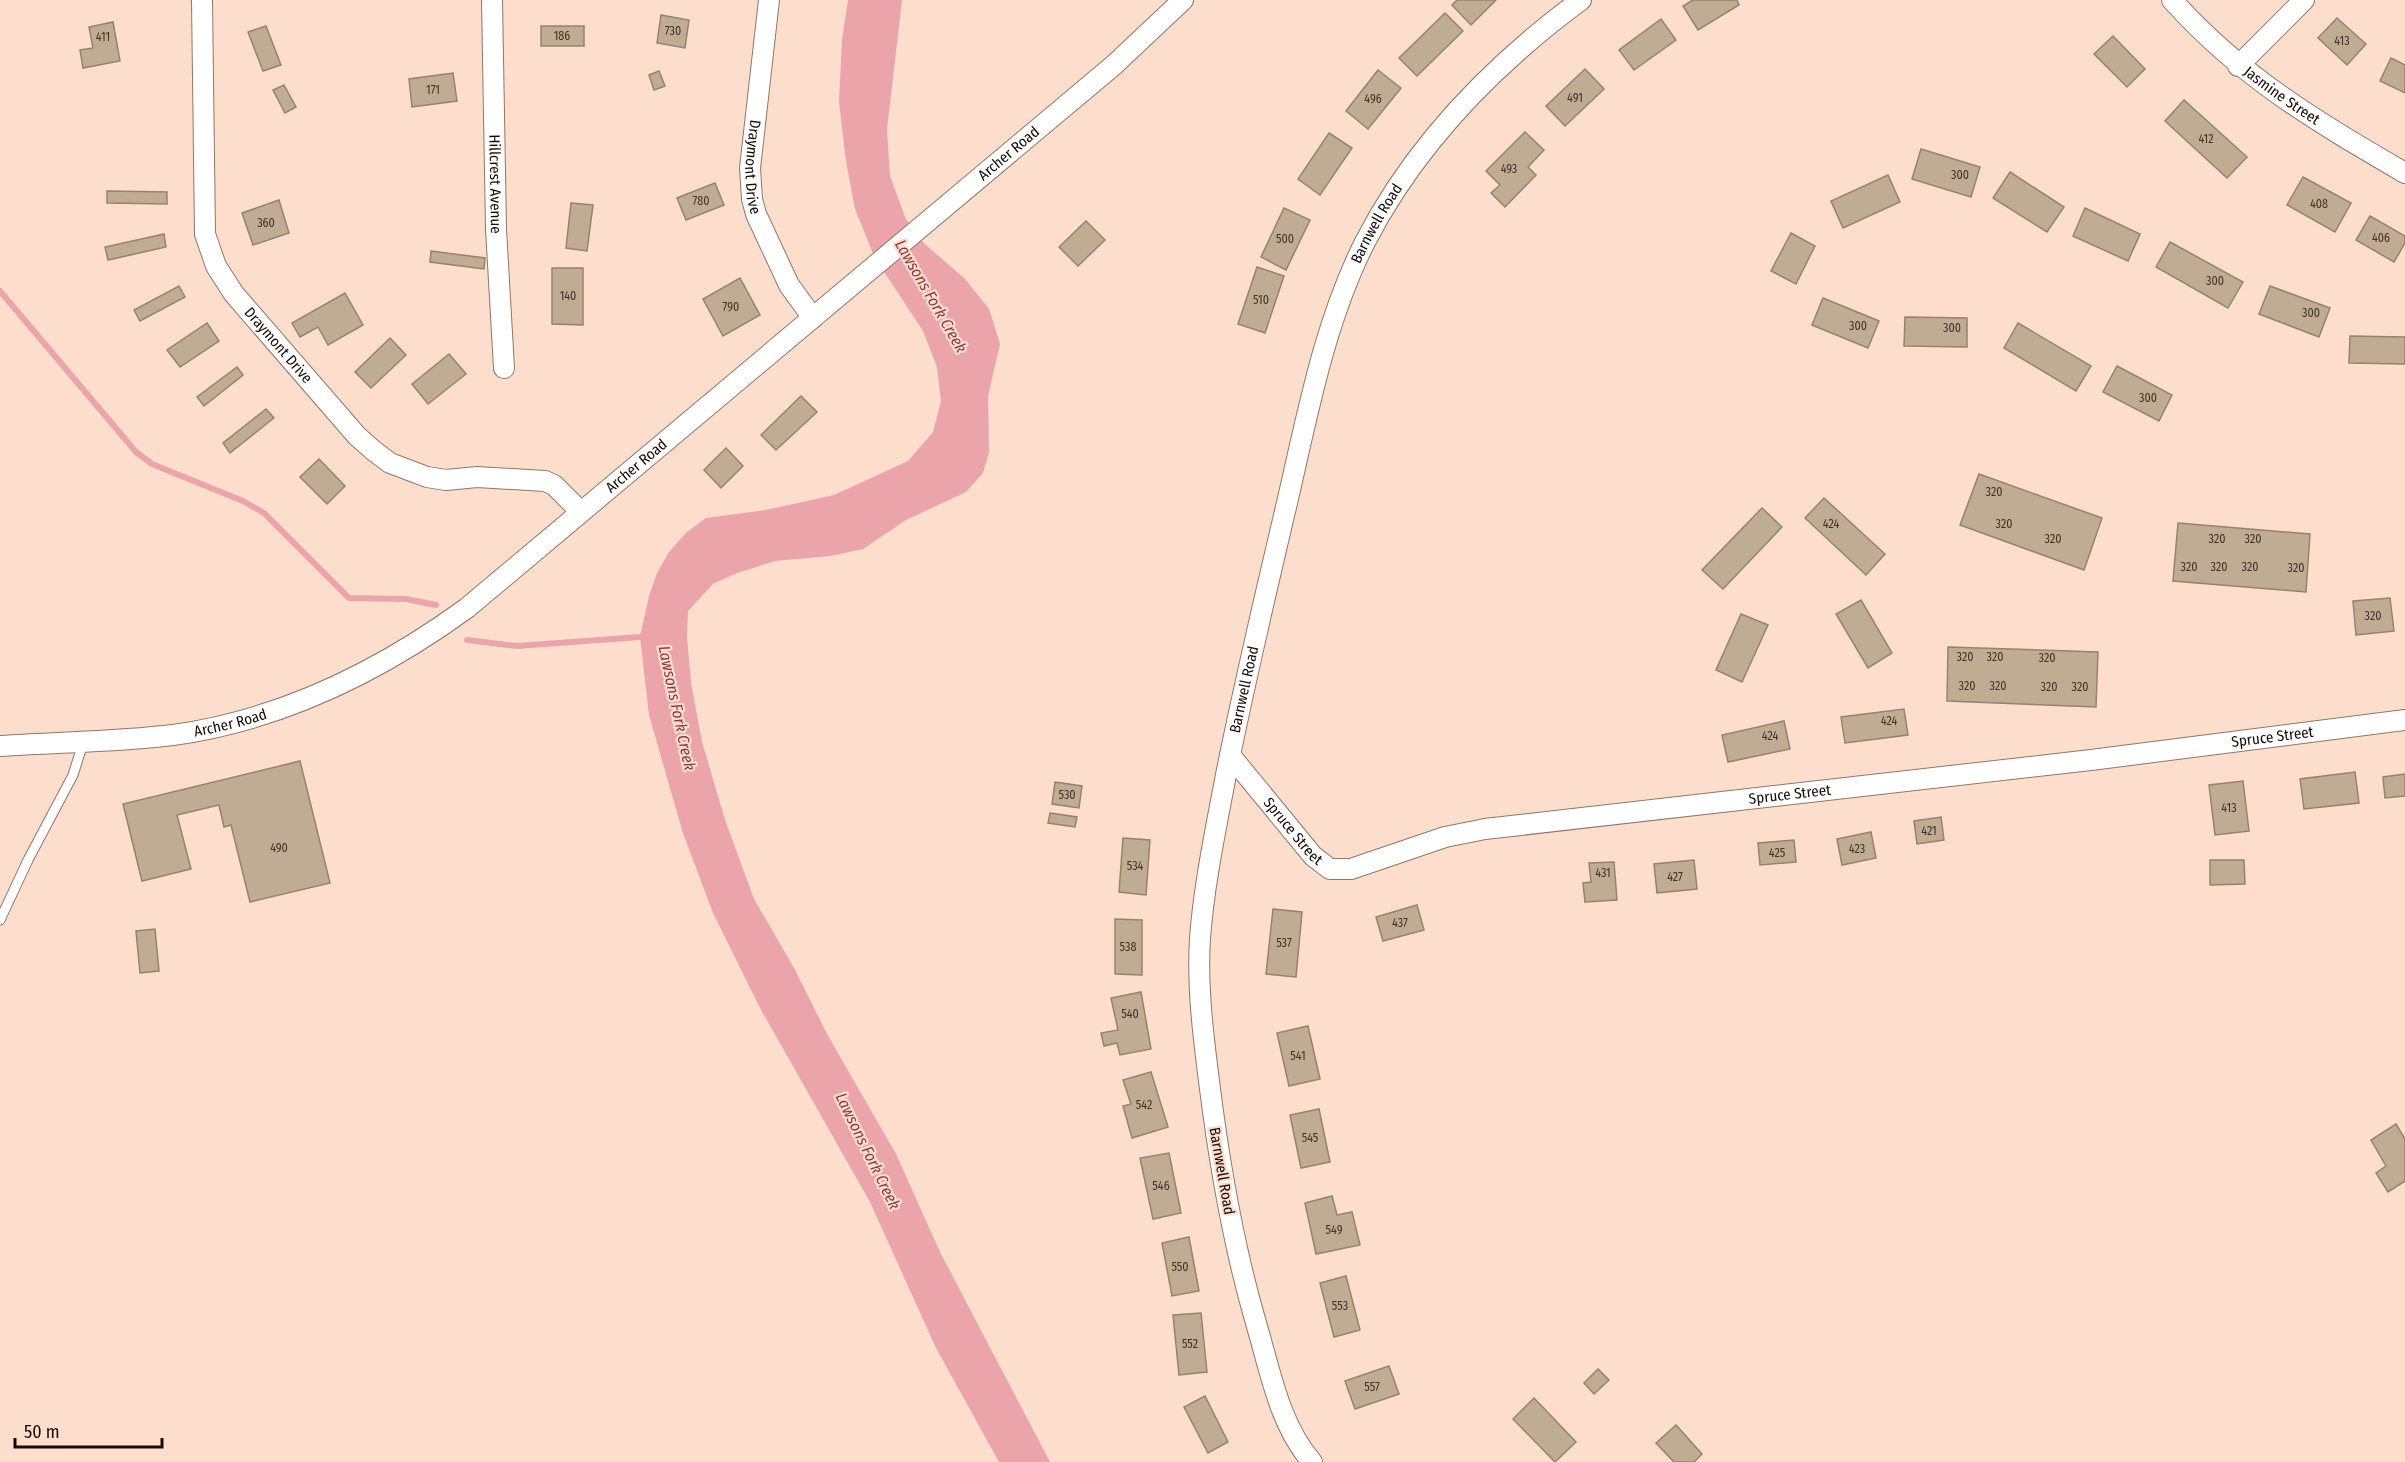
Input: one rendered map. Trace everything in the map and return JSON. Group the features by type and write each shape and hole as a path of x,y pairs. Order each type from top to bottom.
{"street":[{"name":"Draymont Drive","path":"202,0 205,234 216,266 234,294 357,436 390,463 427,477 446,480 477,477 545,481 554,485 581,512"},
{"name":"Hillcrest Avenue","path":"492,0 496,229 504,368"},
{"name":"Draymont Drive","path":"769,0 750,168 751,191 756,214 789,285 813,318"},
{"name":"Archer Road","path":"0,746 172,735 217,726 294,704 347,682 427,638 467,608 1114,65 1184,0"},
{"name":"Barnwell Road","path":"1312,1462 1302,1451 1278,1399 1248,1295 1213,1120 1200,986 1201,930 1211,852 1247,670 1325,348 1353,268 1380,214 1407,172 1437,133 1505,60 1543,27 1581,0"},
{"name":"Jasmine Street","path":"2172,0 2213,44 2282,99 2405,173"},
{"path":"2238,66 2304,0"},
{"name":"Spruce Street","path":"1230,756 1313,856 1330,869 1341,870 1366,864 1445,837 1485,829 2091,760 2405,720"}],"lane":[{"path":"0,920 73,775 84,741"}],"water":[{"name":"Lawsons Fork Creek","path":"848,0 902,0 887,129 890,176 905,217 918,238 965,279 989,309 1000,344 988,396 989,452 983,473 966,492 906,520 863,549 830,556 775,561 737,573 713,584 688,611 687,637 691,683 702,742 725,820 754,899 794,968 827,1034 896,1154 940,1252 1050,1462 999,1462 936,1348 870,1202 760,1008 713,913 683,833 649,715 640,637 649,596 657,573 669,552 687,532 706,518 766,510 834,495 908,461 933,432 941,401 937,367 923,331 875,258 855,209 846,161 839,102 842,40"}],"building":[{"path":"1457,0 1496,0 1471,25 1452,5"},
{"path":"1693,0 1737,0 1739,5 1698,30 1683,6"},
{"path":"1445,13 1463,31 1417,76 1399,58"},
{"path":"661,15 689,20 685,48 657,43"},
{"path":"2337,18 2366,44 2347,65 2318,38"},
{"path":"1661,19 1676,40 1634,70 1619,50"},
{"path":"113,22 120,61 83,68 80,50 93,48 89,27"},
{"path":"266,26 281,65 263,71 248,32"},
{"path":"541,26 584,26 584,46 541,46"},
{"path":"2113,36 2145,69 2127,87 2094,54"},
{"path":"2391,58 2405,65 2405,93 2380,81"},
{"path":"1585,69 1604,89 1565,126 1546,106"},
{"path":"1378,70 1401,88 1368,129 1346,111"},
{"path":"659,71 665,86 654,90 649,75"},
{"path":"453,73 457,101 412,107 409,79"},
{"path":"284,85 296,107 285,113 273,90"},
{"path":"2184,100 2247,157 2227,178 2165,121"},
{"path":"1525,132 1544,150 1528,167 1536,175 1505,207 1491,193 1500,185 1486,171"},
{"path":"1329,133 1352,148 1320,195 1298,179"},
{"path":"1921,149 1980,167 1971,197 1912,179"},
{"path":"2010,172 2064,207 2047,232 1993,198"},
{"path":"1888,175 1900,202 1843,228 1831,201"},
{"path":"2303,177 2351,203 2335,232 2287,205"},
{"path":"715,183 724,205 686,220 677,198"},
{"path":"107,191 167,192 167,204 107,203"},
{"path":"279,200 289,233 253,245 242,213"},
{"path":"571,203 593,205 587,251 566,248"},
{"path":"1284,208 1310,220 1286,270 1261,257"},
{"path":"2085,208 2140,234 2128,261 2073,236"},
{"path":"2370,216 2405,236 2405,243 2394,262 2356,240"},
{"path":"1086,221 1105,240 1078,266 1059,247"},
{"path":"1791,233 1815,246 1796,284 1771,271"},
{"path":"164,234 166,247 108,260 105,247"},
{"path":"2170,242 2243,282 2228,308 2156,267"},
{"path":"431,251 485,258 484,269 430,262"},
{"path":"1257,267 1284,276 1265,333 1238,324"},
{"path":"552,268 583,268 583,325 552,324"},
{"path":"740,278 760,315 723,336 703,299"},
{"path":"179,286 185,297 140,321 134,310"},
{"path":"2270,286 2330,308 2319,337 2259,314"},
{"path":"345,293 363,325 328,345 318,327 300,337 292,323"},
{"path":"1823,298 1879,321 1868,348 1812,325"},
{"path":"1905,317 1967,318 1967,347 1904,346"},
{"path":"207,323 219,341 180,367 167,350"},
{"path":"2018,323 2091,366 2076,391 2004,348"},
{"path":"2350,336 2405,337 2405,364 2349,363"},
{"path":"390,338 406,355 371,388 355,372"},
{"path":"449,354 466,374 428,404 412,384"},
{"path":"2117,366 2172,395 2159,421 2103,392"},
{"path":"237,367 243,375 204,406 197,397"},
{"path":"801,396 817,412 776,450 761,435"},
{"path":"266,409 274,418 230,453 223,443"},
{"path":"726,448 743,466 721,488 704,470"},
{"path":"319,459 345,486 327,504 300,477"},
{"path":"1979,474 2102,518 2084,570 1960,525"},
{"path":"1824,498 1885,554 1866,575 1805,518"},
{"path":"1762,508 1782,527 1723,589 1702,570"},
{"path":"2178,523 2310,534 2306,592 2173,581"},
{"path":"2390,598 2394,631 2356,635 2353,601"},
{"path":"1861,600 1892,653 1868,668 1836,614"},
{"path":"1741,614 1768,625 1742,682 1716,670"},
{"path":"1948,647 2098,652 2096,707 1947,701"},
{"path":"1904,709 1908,735 1845,743 1841,717"},
{"path":"1784,721 1790,749 1728,762 1722,735"},
{"path":"300,761 330,883 250,902 231,825 224,827 219,805 177,815 191,869 142,881 123,804"},
{"path":"2355,772 2359,803 2304,809 2300,779"},
{"path":"2405,774 2405,796 2385,798 2383,777"},
{"path":"2243,781 2249,831 2215,835 2209,785"},
{"path":"1055,782 1082,786 1079,808 1052,804"},
{"path":"1050,813 1077,817 1075,827 1048,823"},
{"path":"1941,817 1944,840 1917,844 1914,821"},
{"path":"1871,832 1876,858 1842,865 1837,839"},
{"path":"1123,838 1150,840 1146,895 1119,892"},
{"path":"1794,840 1796,862 1760,865 1758,843"},
{"path":"1694,860 1697,889 1657,893 1654,864"},
{"path":"2210,860 2244,860 2245,884 2210,885"},
{"path":"1614,862 1617,900 1585,902 1583,883 1591,882 1589,863"},
{"path":"1417,905 1424,930 1383,941 1376,917"},
{"path":"1273,909 1302,912 1296,977 1266,974"},
{"path":"1115,919 1142,920 1142,975 1115,974"},
{"path":"155,929 159,971 140,973 136,931"},
{"path":"1141,992 1151,1049 1120,1055 1117,1043 1104,1046 1101,1033 1118,1030 1111,998"},
{"path":"1308,1026 1320,1079 1289,1086 1277,1033"},
{"path":"1151,1072 1168,1127 1132,1138 1123,1106 1131,1104 1123,1080"},
{"path":"1319,1109 1330,1162 1301,1168 1290,1115"},
{"path":"2396,1124 2405,1139 2405,1181 2388,1192 2376,1173 2386,1166 2371,1140"},
{"path":"1169,1153 1181,1213 1153,1219 1140,1158"},
{"path":"1332,1196 1337,1215 1352,1212 1360,1245 1316,1254 1305,1203"},
{"path":"1189,1237 1199,1291 1172,1296 1162,1243"},
{"path":"1346,1276 1360,1330 1334,1337 1320,1283"},
{"path":"1201,1313 1207,1372 1179,1375 1173,1315"},
{"path":"1389,1366 1399,1394 1355,1409 1345,1381"},
{"path":"1598,1369 1609,1380 1594,1394 1584,1383"},
{"path":"1205,1396 1228,1442 1208,1453 1184,1407"},
{"path":"1534,1398 1576,1442 1555,1462 1513,1419"},
{"path":"1676,1425 1702,1454 1694,1462 1674,1462 1656,1443"}],"waterway":[{"path":"0,291 136,452 152,464 243,501 264,513 349,598 406,599 436,605"},
{"path":"467,640 517,646 640,637 645,634"}]}
